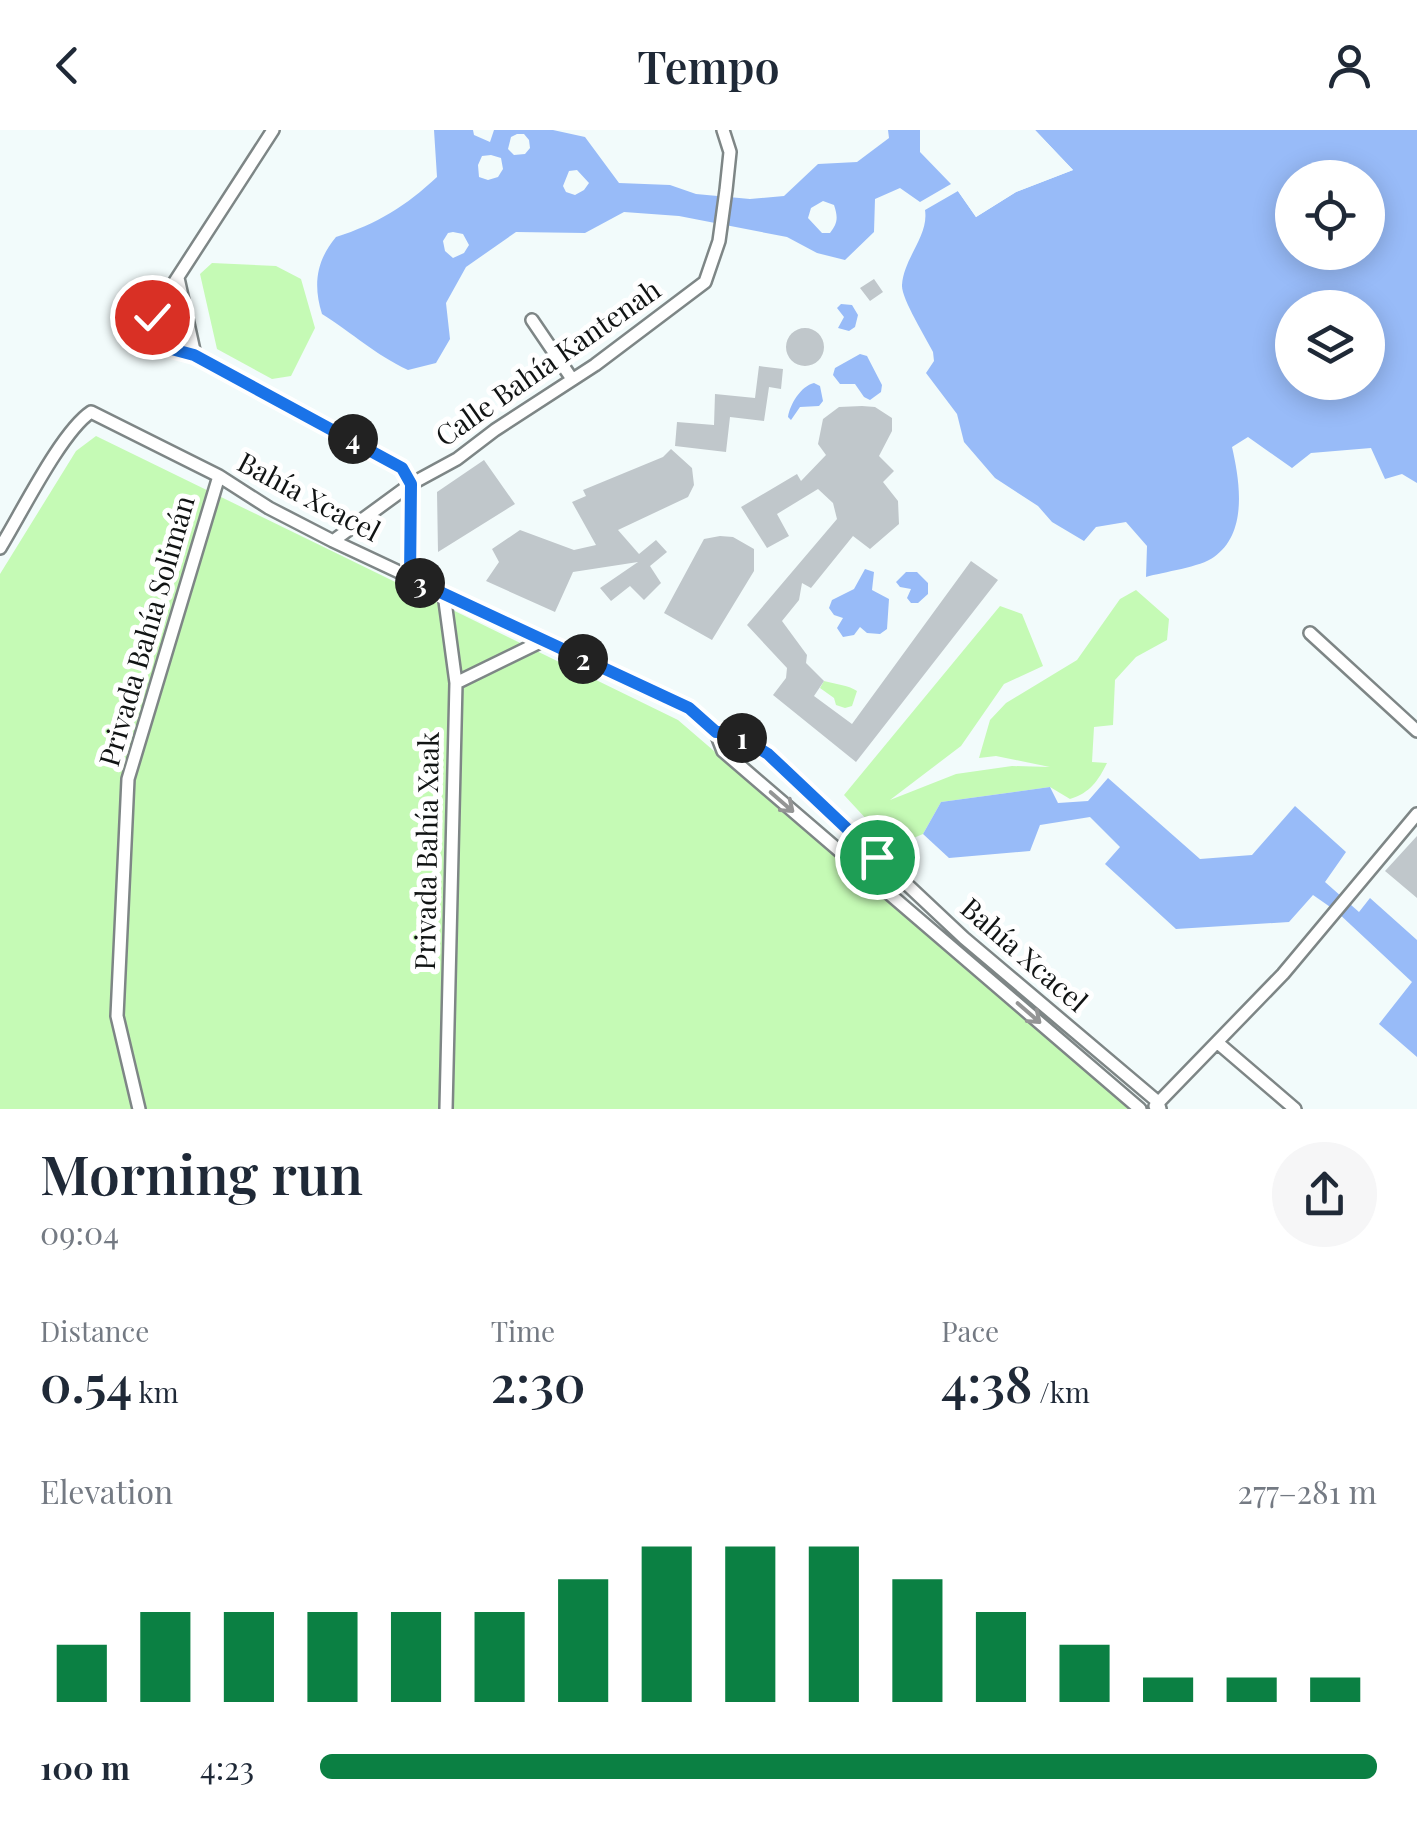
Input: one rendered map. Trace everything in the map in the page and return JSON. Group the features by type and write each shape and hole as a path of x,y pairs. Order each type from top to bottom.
{"street":[{"path":"273,130 152,317 149,332 164,347 194,355 402,468 411,484 410,578"},
{"name":"Calle Bahía Kantenah","path":"333,541 411,484 457,459 572,379 705,282 719,241 726,190 730,152 722,130"},
{"path":"178,278 194,355"},
{"path":"532,320 572,379"},
{"name":"Bahía Xcacel","path":"0,548 80,419 92,412 219,476 269,508 333,541 689,708 716,732 723,751 1140,1109"},
{"name":"Privada Bahía Solimán","path":"135,1106 117,1016 128,779 219,476"},
{"name":"Privada Bahía Xaak","path":"444,594 456,682 446,1109"},
{"path":"1310,633 1417,731"},
{"path":"456,682 544,640"},
{"name":"Bahía Xcacel","path":"716,732 732,732 768,754 964,938 1157,1107"},
{"path":"1157,1107 1334,913 1417,814"},
{"path":"1218,1043 1295,1109"}],"green space":[{"path":"212,263 276,266 301,279 315,328 291,376 272,379 217,349 200,274"},
{"path":"96,436 678,720 1130,1109 0,1109 0,574 76,451"},
{"path":"1136,590 1169,619 1167,640 1136,657 1115,680 1113,725 1094,727 1092,762 1107,763 1088,790 1070,799 1050,787 941,802 923,834 904,842 882,836 844,795 1000,606 1022,614 1043,666 1004,684 961,746 890,800 956,774 1012,766 1050,767 996,756 979,758 990,720 1006,703 1077,660 1120,599"},
{"path":"824,681 857,691 852,706 836,705 834,698 820,688"}],"water":[{"path":"434,130 473,130 474,135 490,142 494,130 553,130 585,137 619,183 670,185 696,194 750,199 784,196 818,164 857,162 889,138 888,130 920,130 920,152 951,184 920,202 900,188 875,199 874,232 845,260 817,253 787,237 679,216 624,212 585,233 516,232 466,267 446,303 450,339 436,363 408,370 322,314 318,274 336,237 390,213 437,177","holes":["524,134 529,140 530,148 525,154 514,155 508,149 511,137","482,156 501,158 503,169 498,177 479,177","577,170 589,183 575,195 563,186 569,171","823,201 834,205 836,220 830,233 822,233 808,218 811,208","453,232 463,234 469,245 464,253 453,258 445,251 443,241"]},
{"path":"1035,130 1417,130 1417,483 1402,474 1385,479 1371,448 1311,453 1292,468 1248,437 1232,447 1239,506 1225,547 1200,564 1146,577 1147,546 1126,522 1096,527 1084,541 1052,522 1038,506 995,478 964,442 957,414 926,373 934,361 933,352 905,299 902,285 923,229 925,210 958,191 976,217 1016,192 1073,170"},
{"path":"841,304 852,305 858,315 855,327 849,331 838,328 844,317 837,308"},
{"path":"860,354 867,356 882,385 881,392 870,400 855,384 840,384 833,375 835,368"},
{"path":"814,383 820,386 823,401 819,406 800,407 791,420 788,417 794,401"},
{"path":"865,569 874,572 872,590 889,599 887,629 880,634 867,633 860,627 854,635 843,637 837,628 843,618 829,608 832,600 854,589"},
{"path":"906,572 917,572 928,583 928,594 918,603 907,598 911,589 896,582"},
{"path":"1108,778 1200,859 1252,855 1295,806 1346,852 1325,882 1359,912 1370,898 1417,940 1417,1057 1379,1024 1412,982 1336,911 1313,895 1289,922 1176,929 1105,864 1120,847 1090,817 1040,825 1030,851 949,858 923,834 941,802 1050,787 1058,803 1088,801"}],"pier":[{"path":"1030,130 1035,130 1073,170 1016,192 976,217 955,187 961,188 977,210 1014,187 1065,168"}],"building":[{"path":"874,279 883,292 870,301 860,288"},
{"path":"805,328 818,334 824,347 818,360 805,366 792,360 786,347 792,334"},
{"path":"759,366 783,369 781,389 769,387 764,421 730,417 726,452 675,446 677,422 714,425 715,394 755,398"},
{"path":"839,407 875,407 892,418 892,431 879,456 894,471 883,482 898,501 899,524 870,549 853,536 811,588 802,583 799,600 782,621 807,655 806,663 824,681 814,696 852,724 971,561 998,580 856,762 773,695 786,678 787,668 747,625 837,519 833,503 818,489 777,514 789,536 767,548 741,507 797,474 801,481 826,455 818,444 823,419"},
{"path":"671,449 692,468 694,485 688,497 618,530 639,554 656,540 667,552 650,566 661,583 644,600 630,586 611,601 600,588 638,562 573,572 555,612 486,581 499,562 492,549 520,530 574,550 596,545 572,502 586,496 583,490 663,457"},
{"path":"484,460 515,504 438,552 437,492"},
{"path":"733,537 754,549 754,571 712,640 664,613 704,539"},
{"path":"1417,836 1417,898 1385,871"}],"route":[{"path":"152,317 149,332 164,347 194,355 402,468 411,484 410,578 689,708 716,732 732,732 768,754 877,857"}]}
